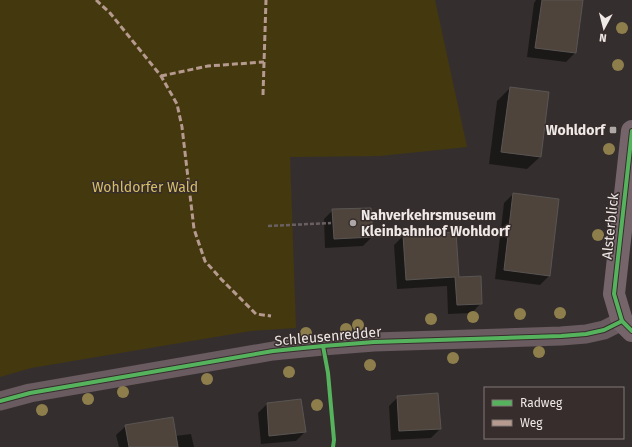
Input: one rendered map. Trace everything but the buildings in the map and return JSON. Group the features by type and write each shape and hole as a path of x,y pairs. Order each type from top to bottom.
{"street":[{"name":"Alsterblick","path":"627,326 614,294 632,131"},
{"name":"Schleusenredder","path":"0,401 30,393 273,351 374,342 560,336 586,334 627,326"}],"path":[{"path":"268,226 331,223"}],"green space":[{"name":"Wohldorfer Wald","path":"0,0 435,0 467,147 380,156 290,157 296,328 251,331 31,368 0,377"}],"marked path":[{"path":"96,0 110,13 161,76 177,104 182,127 194,229 205,261 256,314 271,316"},
{"path":"263,95 266,0"},
{"path":"161,76 208,66 264,62"}],"cycle path":[{"path":"632,131 614,294 622,321 632,331"},
{"path":"0,401 30,393 273,351 374,342 586,334 604,330 622,321"},
{"path":"323,346 328,373 334,440 333,447"}],"place":[{"name":"Wohldorf","path":"613,130"},
{"name":"Nahverkehrsmuseum Kleinbahnhof Wohldorf","path":"353,223"}]}
